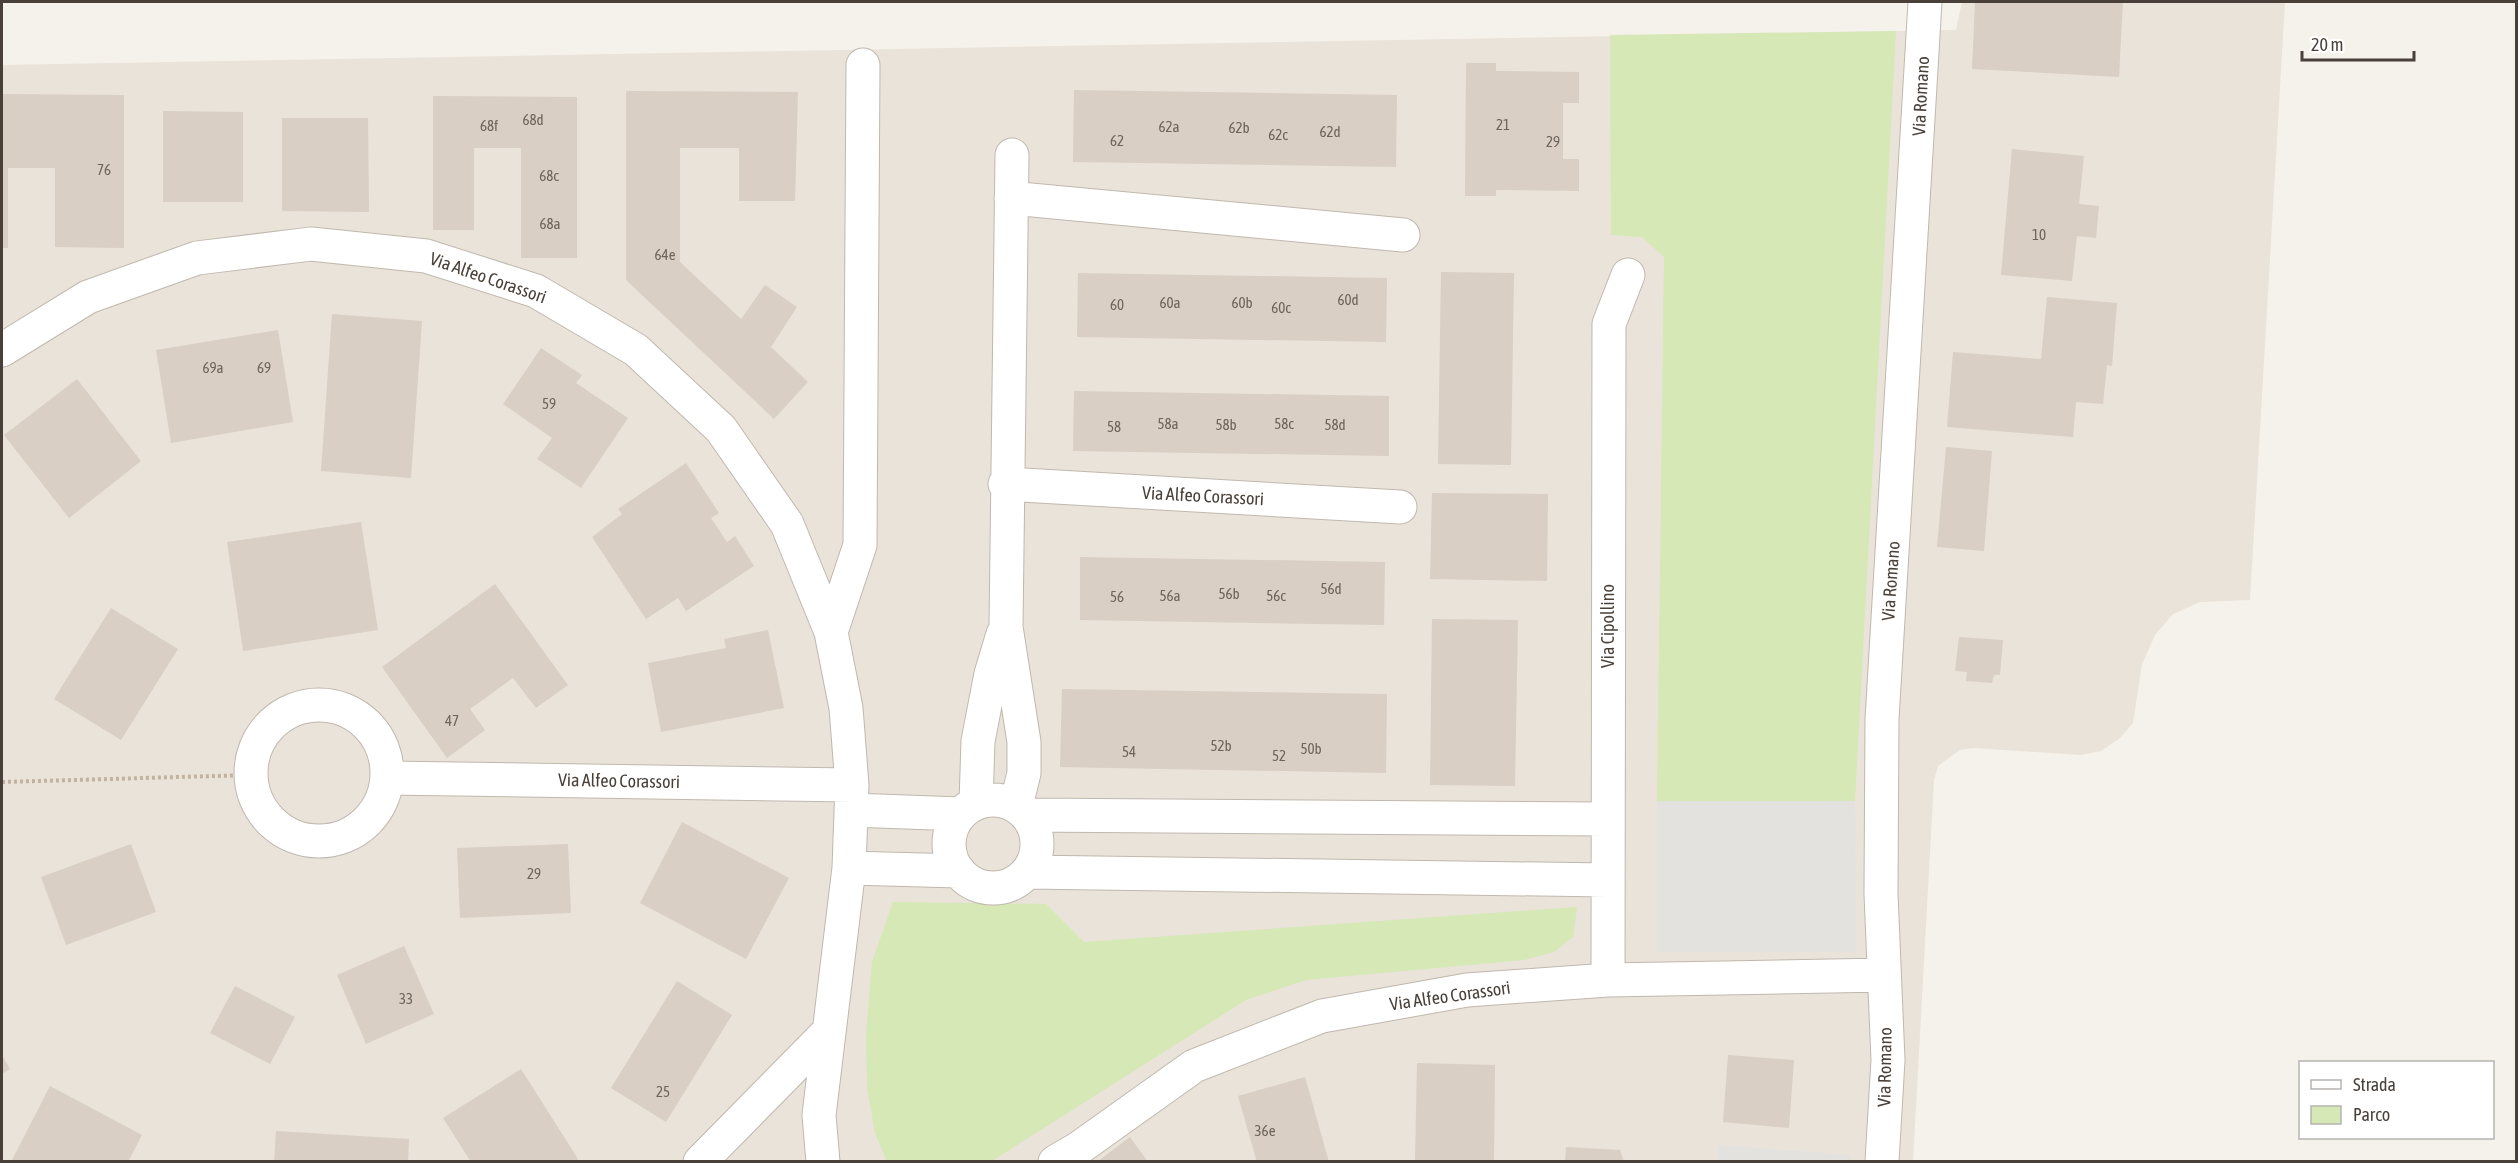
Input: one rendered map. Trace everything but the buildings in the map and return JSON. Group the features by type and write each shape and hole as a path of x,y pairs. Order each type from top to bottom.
{"street":[{"name":"Via Romano","path":"1882,1161 1888,1060 1880,819 1882,719 1925,2"},
{"name":"Via Alfeo Corassori","path":"831,632 860,545 862,65"},
{"path":"1006,627 990,674 969,809 954,824 950,842 952,860 959,871 980,886 993,888 1017,881 1027,872 1034,862 1037,838 1022,811 1024,742 1006,627 1005,484 1011,155"},
{"path":"1011,198 1403,235"},
{"name":"Via Alfeo Corassori","path":"2,350 88,297 197,258 311,244 426,256 536,291 636,350 721,429 787,524 831,632 846,708 851,797 849,868 819,1115 823,1161"},
{"name":"Via Cipollino","path":"1608,980 1609,324 1628,275"},
{"name":"Via Alfeo Corassori","path":"1005,484 1400,507"},
{"path":"321,705 342,709 361,719 369,727 376,735 385,756 387,777 382,800 370,819 351,834 330,841 307,840 285,832 268,818 256,798 251,775 254,753 264,733 279,718 299,708 321,705"},
{"name":"Via Alfeo Corassori","path":"387,777 851,797 969,809 990,800 1022,811 1608,819"},
{"path":"849,868 959,871"},
{"path":"1027,872 1607,880"},
{"name":"Via Alfeo Corassori","path":"1055,1161 1079,1148 1194,1066 1322,1016 1467,990 1608,980 1884,975"},
{"path":"700,1161 829,1031"}],"path":[{"path":"2,782 251,775"}],"shaded area":[{"path":"1962,2 2285,2 2250,600 2200,602 2173,614 2155,635 2142,664 2133,723 2120,738 2101,751 2081,755 1973,748 1960,750 1938,766 1934,780 1913,1161 2,1161 2,65 1956,30"},
{"path":"1657,801 1855,801 1856,952 1657,952"},
{"path":"1718,1145 1851,1155 1851,1161 1717,1161"}],"green space":[{"path":"1896,31 1855,801 1657,801 1664,257 1642,237 1611,235 1610,35"},
{"path":"893,902 1046,904 1084,942 1577,907 1573,937 1554,952 1524,960 1306,980 1246,1000 992,1161 887,1162 875,1133 867,1087 866,1035 872,962"}]}
